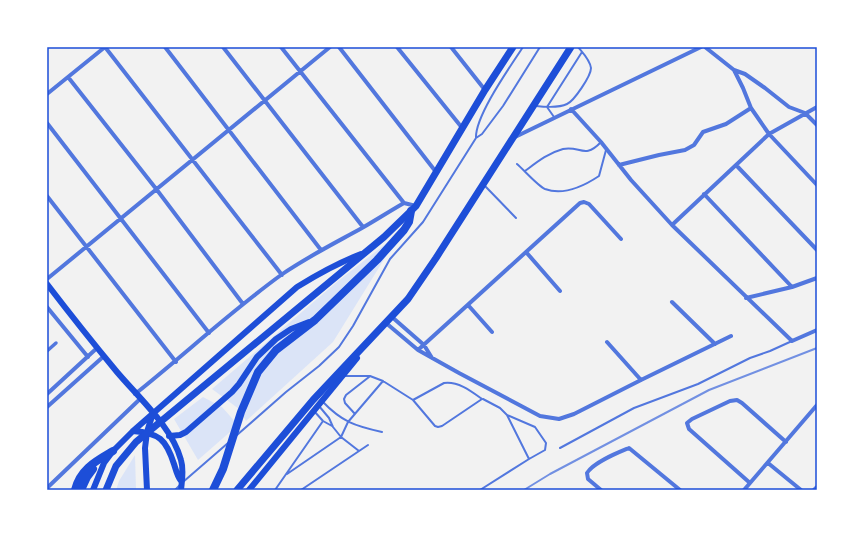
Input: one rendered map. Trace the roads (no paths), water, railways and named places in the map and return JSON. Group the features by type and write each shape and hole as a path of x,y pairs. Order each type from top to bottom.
{"highway":[{"path":"238,490 313,400 408,299 436,258 571,47"},
{"path":"213,490 223,469 244,406 258,372 276,350 314,320 377,260 404,230 414,209 511,48"},
{"path":"106,490 116,466 136,442 361,254 384,237 414,209"},
{"path":"75,490 82,475 92,463 113,451"},
{"path":"81,490 82,485 91,472 113,451"}],"main road":[{"path":"93,490 104,463 113,451 153,413 298,287 316,275 361,254"},
{"path":"47,284 97,348 153,413 169,436 181,459 183,471 181,485"},
{"path":"169,436 180,435 186,432 232,392 257,357 276,339 291,329 314,320"},
{"path":"250,490 375,335"},
{"path":"147,490 145,448 147,432 153,413"},
{"path":"133,431 147,432 162,440 170,453 181,485"}],"street":[{"path":"47,94 105,47 282,275"},
{"path":"165,47 321,250"},
{"path":"223,47 363,227"},
{"path":"281,47 404,203 414,209"},
{"path":"47,279 87,248 330,47"},
{"path":"339,47 436,172"},
{"path":"397,47 463,129"},
{"path":"451,47 485,90"},
{"path":"511,139 700,47"},
{"path":"704,47 734,70 745,74 789,107 805,113 817,126"},
{"path":"734,70 751,108 769,134 817,185"},
{"path":"68,77 157,190 243,304"},
{"path":"672,225 769,134 817,107"},
{"path":"619,165 685,150 694,145 703,132 726,124 751,108"},
{"path":"571,109 601,142 630,180 672,225 792,341 817,330"},
{"path":"47,123 209,333"},
{"path":"736,165 817,250"},
{"path":"704,194 792,287"},
{"path":"47,196 176,362"},
{"path":"418,350 580,203 584,202 589,204 622,239"},
{"path":"47,488 138,397 243,304 282,275 321,250 404,203"},
{"path":"526,252 560,291"},
{"path":"746,298 792,287 817,278"},
{"path":"672,302 715,344"},
{"path":"468,304 492,332"},
{"path":"47,307 88,357"},
{"path":"392,317 424,345 432,358"},
{"path":"386,323 418,350 432,358 540,416 559,419 574,414 731,336"},
{"path":"608,342 641,380"},
{"path":"47,351 56,343"},
{"path":"48,392 97,348"},
{"path":"47,407 104,356"},
{"path":"750,483 689,429 687,423 692,419 730,401 737,400 786,442"},
{"path":"744,490 817,405"},
{"path":"601,490 588,479 587,473 590,468 629,448 680,490"},
{"path":"768,463 801,490"},
{"path":"814,490 817,486"}],"lane":[{"path":"476,138 476,131 490,100 523,47"},
{"path":"175,490 339,347 353,326 390,259 423,222 476,138 482,134 503,106 540,47"},
{"path":"533,106 547,107 566,105 572,102 590,74 591,68 589,61 578,47"},
{"path":"547,107 582,52"},
{"path":"547,107 554,117"},
{"path":"524,171 548,154 565,148 587,151 594,150 601,142"},
{"path":"517,164 545,189 558,191 572,190 599,176 606,149"},
{"path":"483,183 516,218"},
{"path":"560,448 634,408 698,384 750,358 792,341"},
{"path":"342,376 370,376 383,381 413,400 435,426 438,427 442,426 482,399"},
{"path":"355,414 345,404 344,399 346,395 370,376"},
{"path":"287,474 340,437 348,422 383,381"},
{"path":"413,400 444,383 449,382 468,389 482,399 500,408 507,415 529,459"},
{"path":"320,403 348,422 361,428 382,432"},
{"path":"320,403 340,437 358,451"},
{"path":"314,411 323,421 333,427"},
{"path":"480,490 545,450 546,443 535,427 507,415"},
{"path":"275,490 323,421"},
{"path":"301,490 368,445"}],"railway":[{"path":"524,490 550,474 709,390 817,348"}]}
